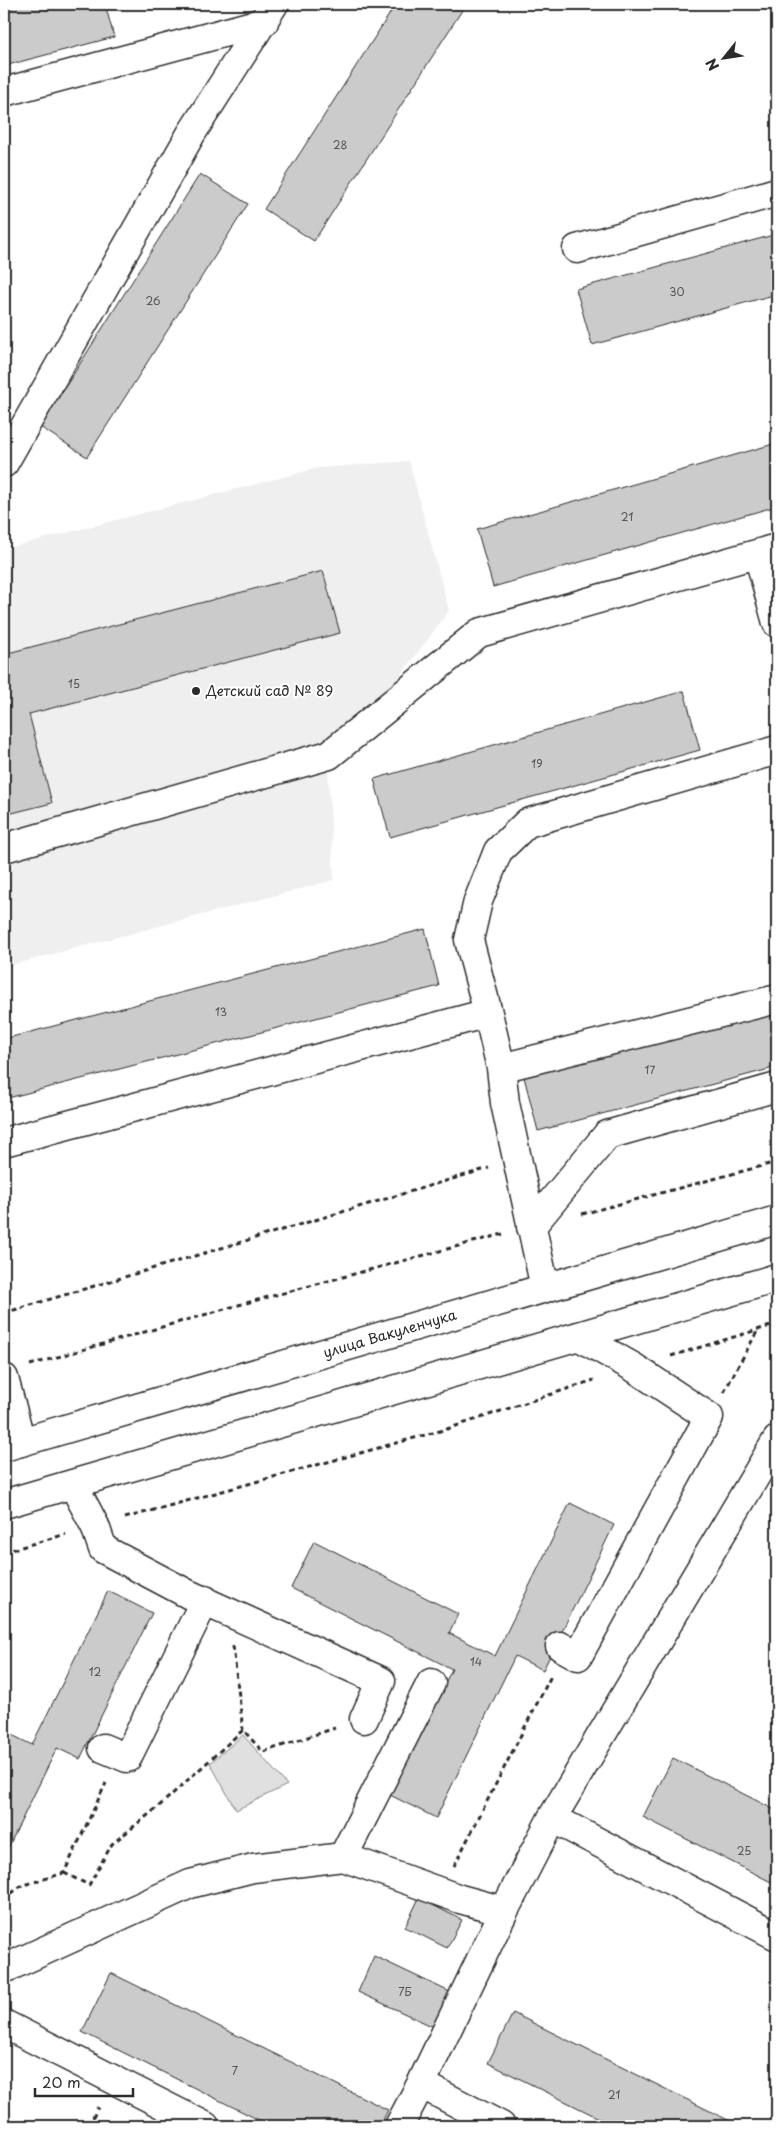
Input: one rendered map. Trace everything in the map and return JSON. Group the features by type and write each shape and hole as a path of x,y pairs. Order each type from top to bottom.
{"main road":[{"path":"4,92 269,13"},
{"path":"4,462 191,134 269,13"},
{"path":"577,249 777,192"},
{"path":"4,848 329,755 479,633 767,551 777,623"},
{"path":"545,1288 505,1103 500,1068 488,1013 469,940 478,900 498,851 527,824 777,750"},
{"path":"500,1068 777,999"},
{"path":"4,1142 488,1013"},
{"path":"531,1227 607,1135 777,1088"},
{"name":"улица Вакуленчука","path":"12,1445 777,1220"},
{"path":"4,1504 777,1278"},
{"path":"563,1647 578,1656 710,1417 633,1367 578,1336"},
{"path":"4,1378 12,1445"},
{"path":"399,2126 504,1911 552,1818 777,1440"},
{"path":"73,1484 95,1526 103,1549 188,1594 206,1600 381,1682 364,1719"},
{"path":"111,1751 128,1758 206,1600"},
{"path":"343,1857 431,1683"},
{"path":"552,1818 777,1936"},
{"path":"4,1969 190,1884 253,1868 343,1857 440,1892 504,1911"},
{"path":"4,2024 205,2126"},
{"path":"421,2084 500,2126"}],"path":[{"path":"4,1313 517,1160"},
{"path":"579,1215 777,1162"},
{"path":"28,1366 235,1306 531,1227"},
{"path":"4,1552 447,1429 633,1367 777,1324"},
{"path":"710,1417 758,1330"},
{"path":"440,1892 563,1647"},
{"path":"234,1656 244,1730 263,1752 364,1719"},
{"path":"4,1899 21,1886 64,1873 89,1885 112,1844 158,1807 244,1730"},
{"path":"64,1873 111,1751"}],"shaded area":[{"name":"Детский сад № 89","path":"409,461 449,611 328,771 334,880 4,967 4,549 318,468"},
{"path":"243,1735 287,1785 236,1810 210,1763"}],"building":[{"path":"4,4 105,4 114,37 4,66"},
{"path":"396,4 466,4 314,241 264,209"},
{"path":"200,174 248,204 87,457 40,427"},
{"path":"777,234 777,294 592,345 576,289"},
{"path":"777,443 777,506 493,587 477,529"},
{"path":"323,571 340,633 29,714 52,803 4,815 4,654"},
{"path":"684,691 700,750 390,837 374,779"},
{"path":"425,929 439,986 4,1099 4,1039"},
{"path":"777,1005 777,1067 538,1131 523,1073"},
{"path":"570,1503 614,1525 543,1670 515,1656 436,1818 390,1795 452,1669 291,1588 314,1541 458,1614 449,1633 495,1656"},
{"path":"108,1591 152,1613 80,1759 57,1748 4,1856 4,1731 32,1745"},
{"path":"673,1758 777,1811 777,1885 643,1817"},
{"path":"419,1898 462,1920 447,1948 405,1927"},
{"path":"374,1956 452,1993 436,2028 358,1992"},
{"path":"111,1973 388,2110 380,2126 271,2126 82,2032"},
{"path":"513,2013 740,2126 615,2126 488,2063"}],"place":[{"name":"Детский сад № 89","path":"196,691"}]}
